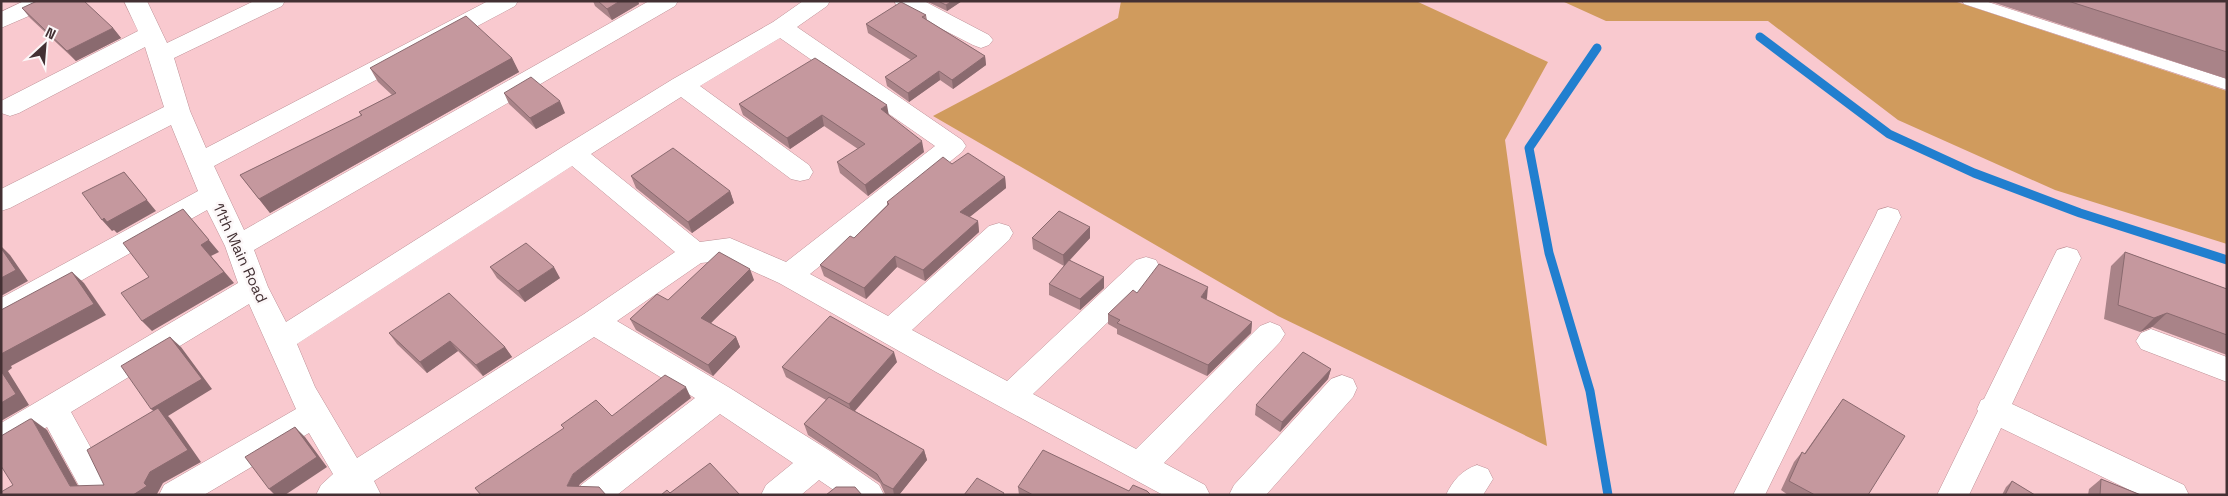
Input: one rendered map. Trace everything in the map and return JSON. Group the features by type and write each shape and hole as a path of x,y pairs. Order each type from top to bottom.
{"street":[{"path":"1,21 44,1"},
{"name":"11th Main Road","path":"135,1 156,45 178,111 212,195 239,246 254,287 282,340 302,392 350,489"},
{"path":"10,107 156,45 274,1"},
{"path":"200,162 507,1"},
{"path":"239,246 667,1"},
{"path":"904,1 981,40"},
{"path":"282,340 573,153 682,85 781,27 814,2"},
{"path":"781,27 952,146 789,275"},
{"path":"682,85 800,172"},
{"path":"1,201 178,111"},
{"path":"573,153 695,253"},
{"path":"1,312 212,195"},
{"path":"1750,495 1888,217"},
{"path":"890,332 999,233"},
{"path":"350,489 695,253 730,249 789,275 890,332 1194,495"},
{"path":"1952,495 1992,409 2067,258"},
{"path":"1010,397 1146,268"},
{"path":"1,439 254,287"},
{"path":"594,322 719,397 868,495"},
{"path":"1140,466 1270,334"},
{"path":"2151,341 2227,370"},
{"path":"1245,495 1342,388"},
{"path":"592,495 719,397"},
{"path":"53,408 101,495"},
{"path":"1992,409 2173,495"},
{"path":"175,495 314,414"},
{"path":"777,495 819,461"}],"lane":[{"path":"1970,1 2227,85"}],"shaded area":[{"path":"1121,1 1416,1 1548,62 1505,140 1547,446 1278,316 933,116 1118,18"},
{"path":"1562,1 1954,1 2227,91 2227,244 2055,190 1898,120 1768,21 1606,21"}],"building":[{"path":"37,1 84,1 113,28 67,51 22,8"},
{"path":"598,1 620,1 607,9"},
{"path":"938,1 952,1 946,5"},
{"path":"2068,1 2227,1 2227,52"},
{"path":"901,2 926,15 922,17 985,56 952,80 939,71 908,93 885,77 917,56 866,24"},
{"path":"466,16 512,58 259,199 240,175 362,115 359,112 396,93 370,68"},
{"path":"815,58 887,105 881,109 922,141 865,185 837,162 865,144 822,115 787,138 739,104"},
{"path":"531,77 560,101 530,118 504,93"},
{"path":"673,148 730,191 688,222 631,176"},
{"path":"968,153 1005,177 960,212 978,221 923,270 895,256 864,288 820,265 850,236 854,238 889,204 887,202 943,157 952,164"},
{"path":"124,172 147,200 107,222 104,218 102,220 82,193"},
{"path":"183,209 209,240 201,245 224,272 142,321 121,293 149,277 123,243"},
{"path":"1059,211 1090,227 1063,255 1032,238"},
{"path":"526,243 554,267 518,291 490,267"},
{"path":"1,248 16,270 1,278"},
{"path":"719,252 750,269 701,318 736,337 708,365 630,319 657,294 668,300"},
{"path":"2125,252 2227,289 2227,335 2167,313 2154,318 2118,305"},
{"path":"1069,260 1104,277 1080,299 1049,284"},
{"path":"1159,264 1208,287 1201,297 1252,322 1208,365 1117,323 1120,320 1108,314 1133,290 1137,293"},
{"path":"72,272 94,304 1,354 1,310"},
{"path":"449,293 505,347 476,365 450,341 420,362 389,333"},
{"path":"830,316 894,352 849,404 782,367"},
{"path":"170,337 202,379 151,409 121,366"},
{"path":"1303,352 1331,369 1282,422 1256,405"},
{"path":"1,371 16,394 1,403"},
{"path":"665,375 686,387 573,474 567,486 599,487 606,495 481,495 475,488 564,428 561,425 596,400 612,416"},
{"path":"829,397 924,450 893,489 883,484 877,474 804,424"},
{"path":"1843,399 1905,436 1868,495 1815,495 1789,481 1802,452 1805,454"},
{"path":"158,408 188,450 150,472 144,483 147,486 133,495 1,495 1,492 13,485 1,466 1,436 30,419 32,419 70,486 104,485 87,450"},
{"path":"295,427 317,457 269,489 245,457"},
{"path":"1043,450 1129,491 1133,485 1147,491 1151,495 1033,495 1018,487"},
{"path":"710,463 740,495 661,495 667,490 670,493"},
{"path":"977,478 1004,493 1003,495 964,495"},
{"path":"2101,479 2141,495 2100,495"},
{"path":"2012,481 2035,495 2005,495"},
{"path":"836,487 855,487 862,495 826,495"}],"waterway":[{"path":"1760,37 1889,134 1974,173 2080,213 2227,260"},
{"path":"1597,48 1529,148 1549,253 1590,391 1608,495"}]}
